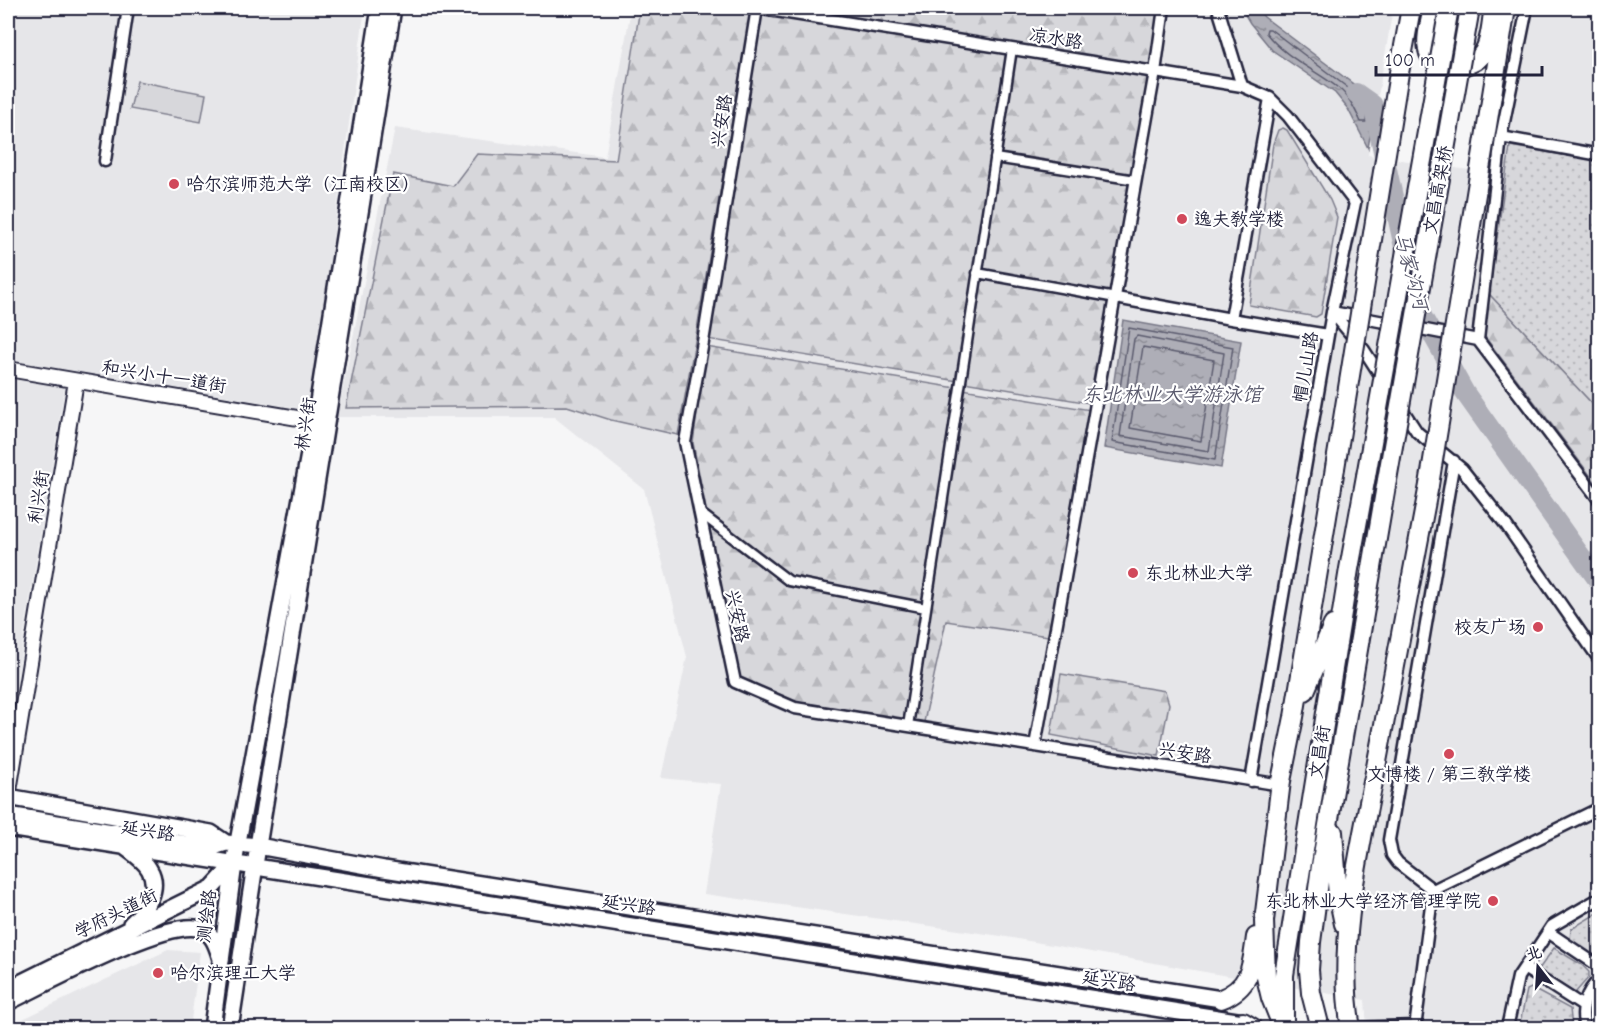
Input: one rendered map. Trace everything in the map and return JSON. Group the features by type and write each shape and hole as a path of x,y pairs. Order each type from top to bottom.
{"main road":[{"name":"林兴街","path":"232,843 315,421 380,8"},
{"name":"林兴街","path":"258,846 393,8"},
{"path":"1284,1029 1271,998 1266,977 1264,938 1278,805 1411,8"},
{"path":"1433,8 1428,51 1433,59 1447,64 1468,64 1482,56 1494,8"},
{"name":"文昌高架桥","path":"1366,476 1449,8"},
{"name":"文昌高架桥","path":"1387,480 1470,8"},
{"path":"1351,1028 1346,980 1347,937 1362,838 1430,485 1506,8"},
{"name":"文昌街","path":"1284,1029 1284,975 1366,476"},
{"name":"文昌街","path":"1320,1029 1311,993 1311,942 1321,866 1387,480"},
{"path":"1294,717 1338,613 1349,569"},
{"name":"延兴路","path":"8,797 212,833 232,843 396,871 1221,999"},
{"path":"1221,999 1238,990 1245,983 1249,974 1255,946 1266,855 1278,805"},
{"path":"1331,814 1338,895 1347,937"},
{"path":"8,815 210,848 232,843"},
{"name":"延兴路","path":"8,828 1248,1025"},
{"name":"测绘路","path":"212,1029 234,864 232,843"},
{"path":"230,1029 258,846"},
{"path":"116,935 143,912 150,900 153,888 151,871 125,847"},
{"name":"学府头道街","path":"8,989 212,888 234,864"},
{"name":"学府头道街","path":"8,1002 129,945 176,930 194,928 208,934 216,943 221,960"}],"street":[{"path":"105,161 128,8"},
{"name":"凉水路","path":"757,8 1242,86"},
{"name":"兴安路","path":"757,8 685,442 735,682 795,708 1281,785"},
{"path":"1035,746 1116,298 1164,8"},
{"path":"1218,8 1242,86"},
{"path":"1478,340 1501,137 1527,8"},
{"path":"908,726 1012,49"},
{"name":"帽儿山路","path":"1242,86 1270,98 1288,116 1355,203 1332,312 1251,781"},
{"path":"1232,319 1270,98"},
{"path":"1501,137 1599,155"},
{"path":"995,158 1136,180"},
{"path":"977,273 1328,335"},
{"path":"1332,312 1478,340 1599,501"},
{"path":"1332,312 1364,350 1418,432 1462,469 1506,525 1599,659"},
{"name":"和兴小十一道街","path":"8,369 315,421"},
{"name":"利兴街","path":"8,797 76,381"},
{"path":"1433,890 1398,863 1392,855 1389,840 1454,461"},
{"path":"699,512 789,581 926,608"},
{"path":"1433,890 1599,808"},
{"path":"1351,1028 1415,1027 1433,890"},
{"path":"1507,1029 1518,977 1552,926 1599,898"},
{"path":"1548,932 1599,967"},
{"path":"1524,968 1583,1006"},
{"path":"1586,1029 1583,1006 1590,990 1599,979"}],"shaded area":[{"name":"哈尔滨师范大学（江南校区）","path":"8,8 365,8 309,410 8,360"},
{"name":"东北林业大学","path":"631,8 1393,8 1368,155 1489,173 1518,8 1599,8 1599,1028 1367,1028 1365,1000 1001,936 704,894 721,784 661,778 687,657 644,489 554,417 337,417 395,128 605,157"},
{"path":"8,377 65,386 8,732"},
{"name":"哈尔滨理工大学","path":"168,950 200,952 190,1028 8,1028 8,1026"}],"green space":[{"path":"640,8 751,8 678,435 611,420 567,406 346,408 393,174 453,186 477,154 616,160"},
{"path":"779,8 1160,8 1152,67"},
{"path":"760,13 1149,75 1095,404 707,339"},
{"path":"137,81 206,94 201,122 130,109"},
{"path":"1283,128 1287,130 1330,200 1337,217 1321,314 1316,317 1249,305 1273,144 1278,130"},
{"path":"1510,146 1599,161 1599,411 1489,294"},
{"path":"1489,294 1599,411 1599,487 1482,333"},
{"path":"706,347 1091,410 1048,636 946,621 924,722 797,703 739,678 693,443"},
{"path":"1061,674 1165,691 1169,704 1159,756 1051,735"},
{"path":"1599,912 1599,962 1570,941 1571,929"},
{"path":"1554,948 1582,965 1589,972 1589,977 1575,993 1539,969"},
{"path":"1531,988 1570,1009 1572,1028 1519,1028 1527,990"}],"water":[{"path":"1241,8 1257,8 1264,17 1376,101 1368,148 1348,109 1335,93 1272,50"},
{"name":"东北林业大学游泳馆","path":"1123,320 1241,341 1221,468 1104,448"}],"waterway":[{"name":"马家沟河","path":"1356,93 1373,105 1417,307 1465,393 1600,583"}],"place":[{"name":"哈尔滨师范大学（江南校区）","path":"174,184"},
{"name":"逸夫教学楼","path":"1182,219"},
{"name":"东北林业大学","path":"1133,573"},
{"name":"校友广场","path":"1538,627"},
{"name":"文博楼 / 第三教学楼","path":"1449,754"},
{"name":"东北林业大学经济管理学院","path":"1493,901"},
{"name":"哈尔滨理工大学","path":"158,973"}]}
